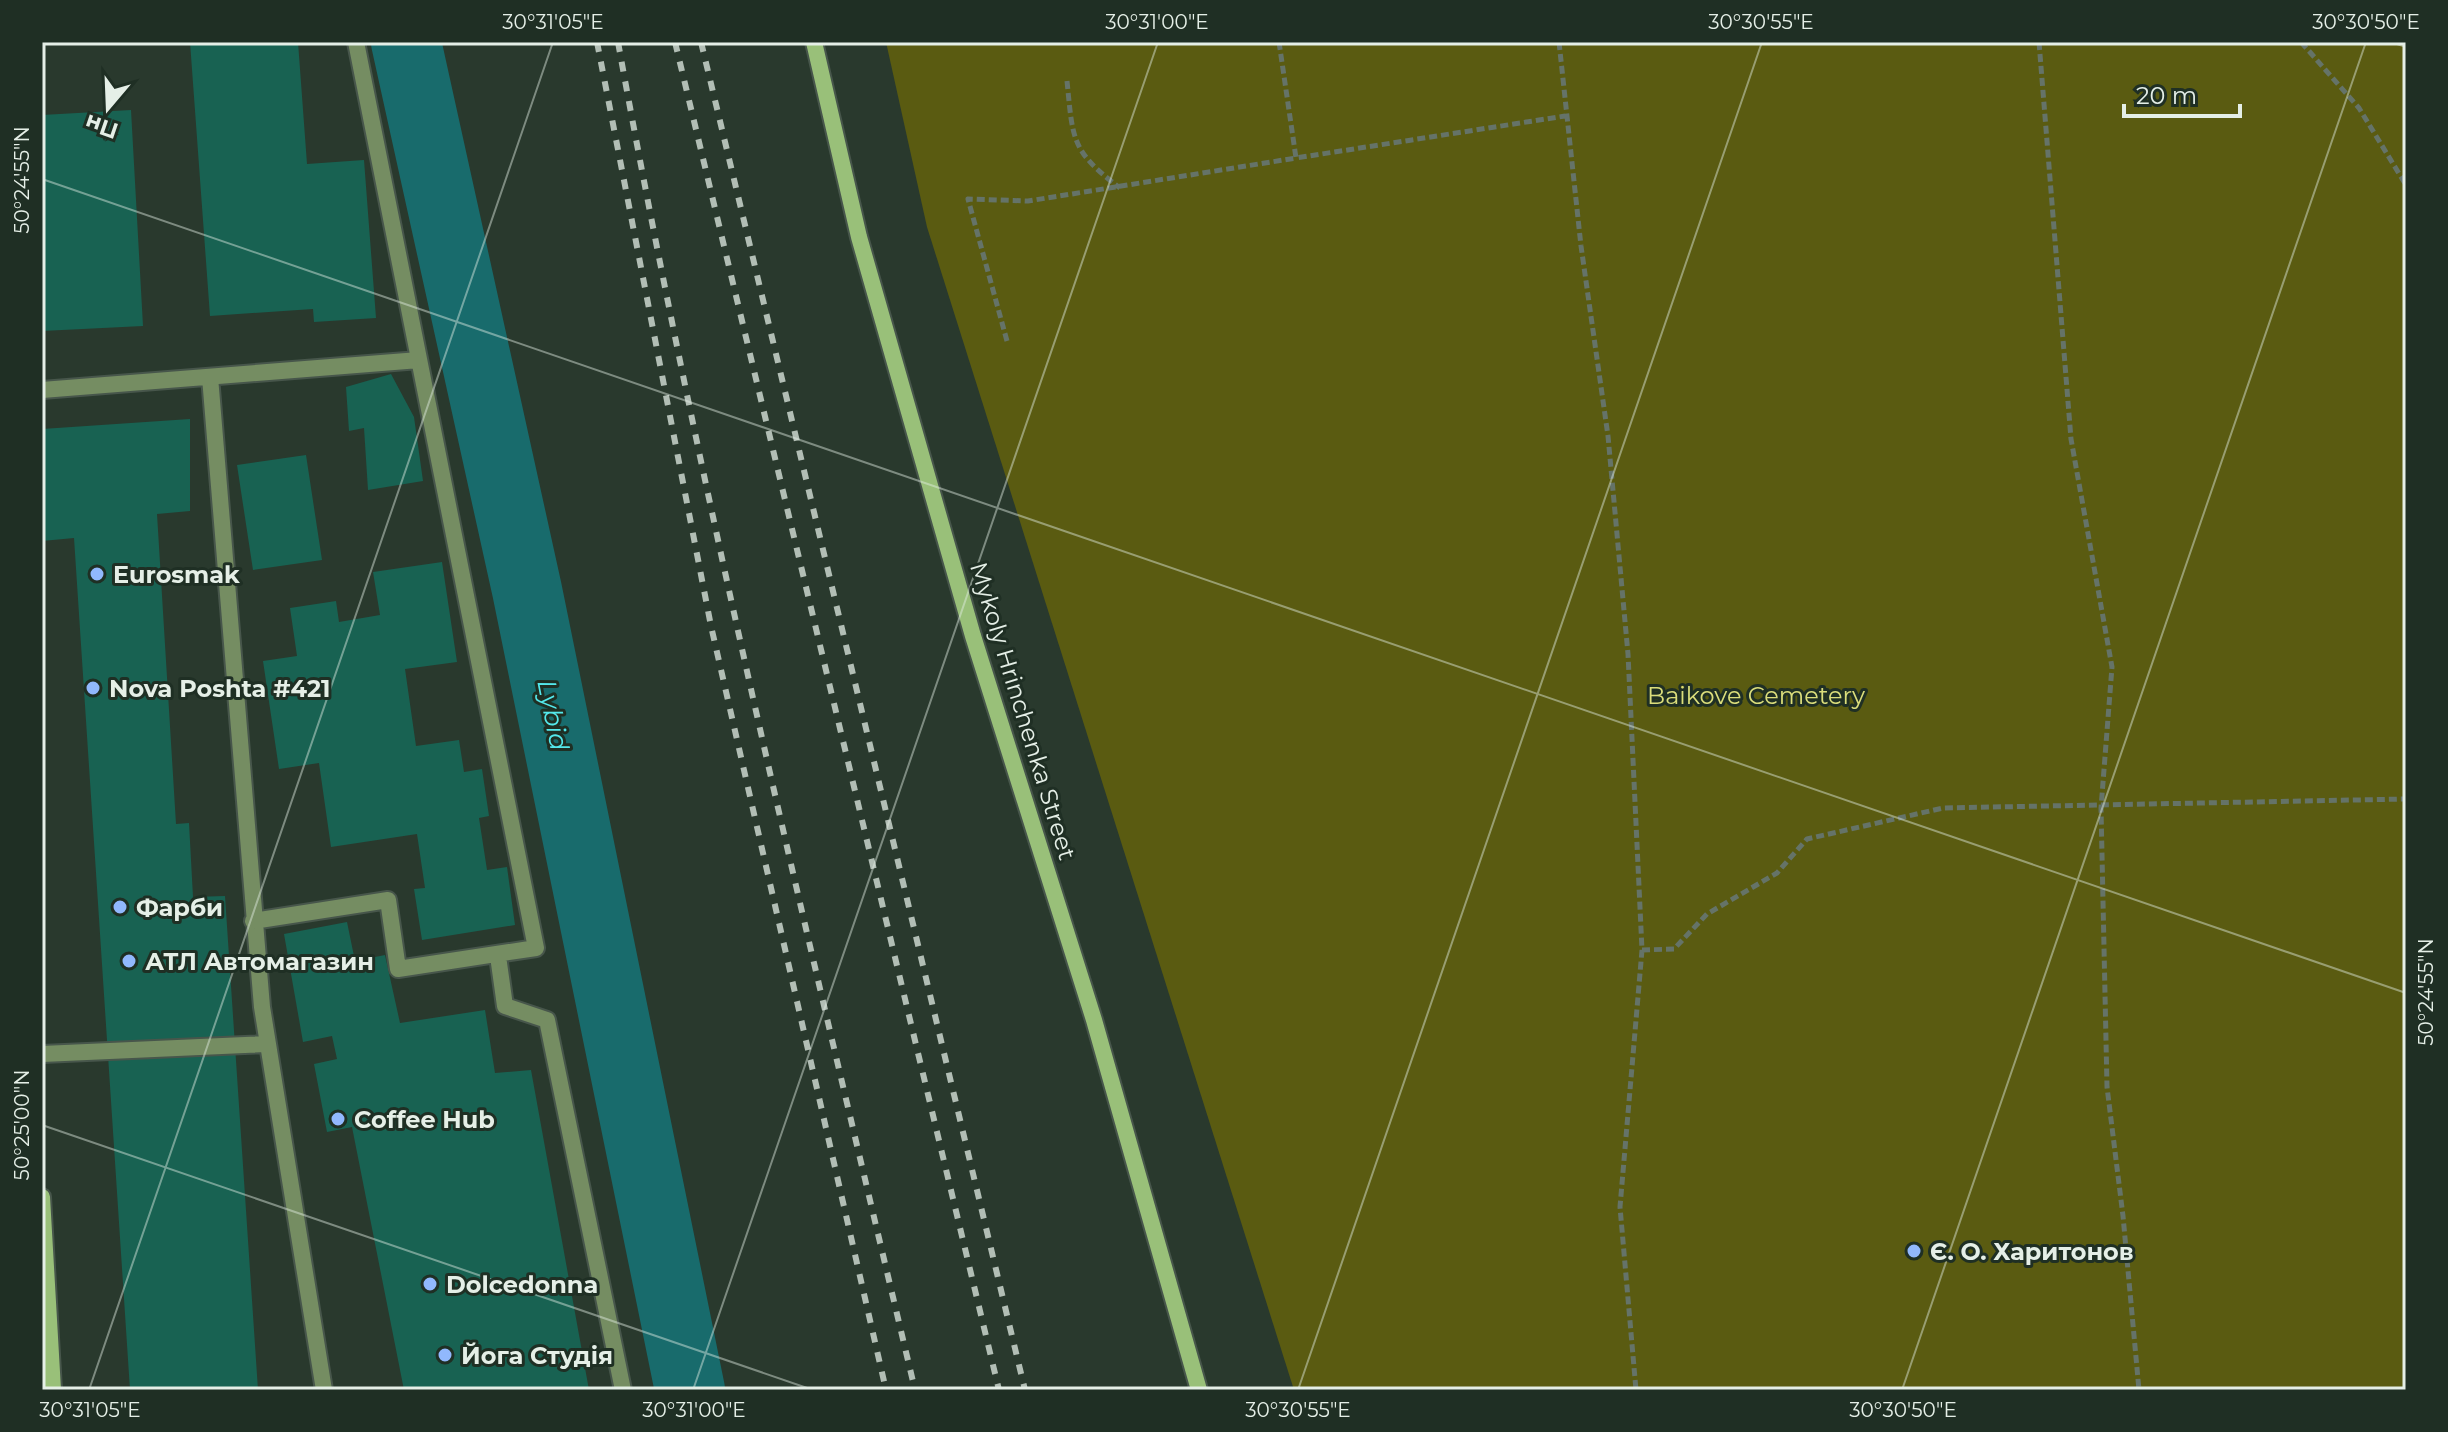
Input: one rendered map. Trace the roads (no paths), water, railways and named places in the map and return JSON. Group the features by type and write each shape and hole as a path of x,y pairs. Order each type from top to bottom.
{"main road":[{"name":"Mykoly Hrinchenka Street","path":"814,42 868,268 973,636 1094,1020 1199,1390"},
{"path":"42,1197 53,1390"}],"lane":[{"path":"253,921 388,900 398,969 536,948 356,42"},
{"path":"42,390 419,360"},
{"path":"210,377 253,921 266,1044 324,1390"},
{"path":"498,956 505,1006 547,1020 623,1390"},
{"path":"42,1054 266,1044"}],"waterway":[{"name":"Lybid","path":"406,42 527,590 690,1390"}],"railway":[{"path":"597,42 711,626 886,1390"},
{"path":"618,42 720,549 915,1390"},
{"path":"675,42 999,1390"},
{"path":"701,42 1025,1390"}],"place":[{"name":"Eurosmak","path":"97,574"},
{"name":"Nova Poshta #421","path":"93,688"},
{"name":"Фарби","path":"120,907"},
{"name":"АТЛ Автомагазин","path":"129,961"},
{"name":"Coffee Hub","path":"338,1119"},
{"name":"Є. О. Харитонов","path":"1914,1251"},
{"name":"Dolcedonna","path":"430,1284"},
{"name":"Йога Студія","path":"445,1355"}],"park label":[{"name":"Baikove Cemetery","path":"1756,695"}]}
